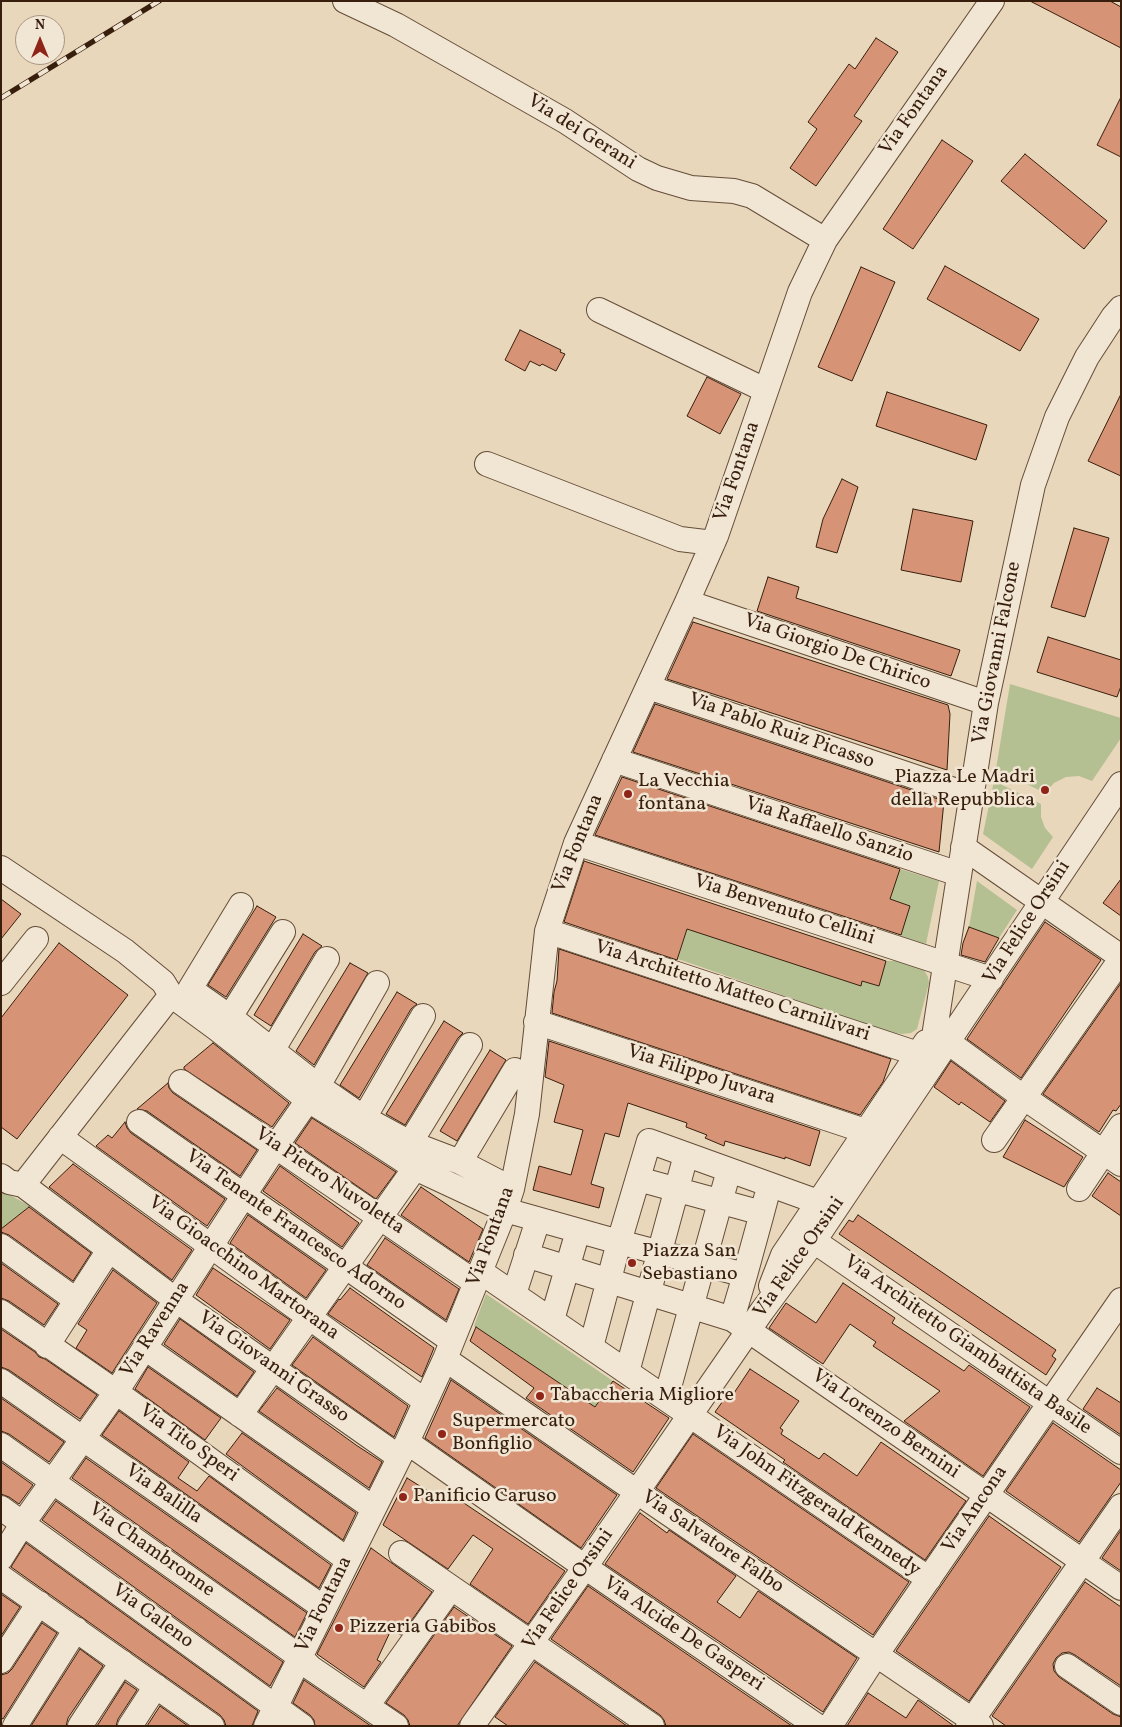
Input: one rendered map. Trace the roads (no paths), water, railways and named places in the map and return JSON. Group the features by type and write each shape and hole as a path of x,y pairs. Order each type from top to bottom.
{"street":[{"name":"Via dei Gerani","path":"345,1 396,25 556,116 638,169 657,178 691,188 734,191 752,196 825,240"},
{"name":"Via Fontana","path":"271,1716 403,1449 448,1350 508,1200 527,1114 547,931 576,842 688,602 713,543 800,292 825,240 992,1"},
{"name":"Via Giovanni Falcone","path":"942,1036 945,964 986,703 1036,476 1057,418 1087,357 1121,308"},
{"path":"599,310 765,390"},
{"path":"487,464 680,539 713,543"},
{"name":"Via Giorgio De Chirico","path":"688,602 986,703"},
{"name":"Via Pablo Ruiz Picasso","path":"648,688 972,796"},
{"name":"Via Raffaello Sanzio","path":"614,760 959,874"},
{"name":"Via Felice Orsini","path":"480,1723 531,1644 689,1414 740,1325 762,1311 814,1241 942,1036 991,979 1121,784"},
{"name":"Via Benvenuto Cellini","path":"576,842 991,979"},
{"path":"963,847 1121,958 994,1140"},
{"path":"1,868 125,951 163,982 170,995 216,1028 268,1058 313,1093 360,1124 415,1168 508,1200"},
{"path":"241,905 190,990 230,1017 268,1058"},
{"name":"Via Architetto Matteo Carnilivari","path":"547,931 918,1054"},
{"path":"230,1017 284,932"},
{"path":"1,983 36,939"},
{"path":"268,1058 327,959"},
{"name":"Via Ravenna","path":"1,1558 52,1481 116,1392 276,1146 313,1093 377,983"},
{"path":"23,1185 170,995"},
{"path":"360,1124 423,1016"},
{"name":"Via Filippo Juvara","path":"536,1022 865,1131"},
{"path":"762,1311 783,1255 918,1054 942,1036 1023,1097 1112,1158"},
{"path":"410,1143 470,1044"},
{"path":"460,1162 515,1070"},
{"name":"Via Pietro Nuvoletta","path":"181,1082 380,1218 478,1277"},
{"name":"Via Tenente Francesco Adorno","path":"139,1122 345,1266 448,1350"},
{"path":"360,1124 460,1162 508,1200 538,1220 745,1275"},
{"path":"1078,1189 1112,1158 1121,1126"},
{"name":"Via Gioacchino Martorana","path":"60,1137 425,1401"},
{"path":"591,1346 608,1280 649,1141 818,1202"},
{"path":"627,1372 686,1155"},
{"path":"240,1415 415,1168"},
{"path":"666,1398 729,1170"},
{"name":"Via Giovanni Grasso","path":"1,1176 9,1182 23,1185 176,1300 274,1367 403,1449"},
{"path":"638,1179 762,1213"},
{"path":"740,1325 745,1275 770,1185"},
{"path":"514,1294 538,1220"},
{"path":"552,1320 578,1231"},
{"name":"Via Architetto Giambattista Basile","path":"814,1241 1121,1452"},
{"path":"1,1246 76,1300"},
{"path":"47,1346 108,1250"},
{"name":"Via Lorenzo Bernini","path":"526,1255 691,1306 740,1325 1121,1588"},
{"name":"Via John Fitzgerald Kennedy","path":"478,1277 514,1294 929,1579"},
{"name":"Via Ancona","path":"824,1724 929,1579 1121,1300"},
{"name":"Via Tito Speri","path":"1,1312 47,1346 116,1392 348,1560"},
{"path":"145,1348 373,1508"},
{"name":"Via Salvatore Falbo","path":"448,1350 637,1492 876,1654 974,1724"},
{"name":"Via Balilla","path":"1,1381 324,1608"},
{"name":"Via Chambronne","path":"1,1445 300,1657 311,1668 396,1726"},
{"name":"Via Alcide De Gasperi","path":"403,1449 824,1724"},
{"path":"974,1724 1082,1561 1121,1506"},
{"name":"Via Galeno","path":"1,1508 23,1523 271,1716 302,1726"},
{"path":"400,1553 652,1726"},
{"path":"1,1577 156,1686 185,1718 212,1726"},
{"path":"367,1706 451,1588"},
{"path":"1,1662 39,1603"},
{"path":"14,1726 76,1629"},
{"path":"80,1726 122,1662"},
{"path":"1067,1666 1121,1703"},
{"path":"130,1726 156,1686"}],"railway":[{"path":"1,98 159,1"}],"place":[{"name":"Piazza Le Madri della Repubblica","path":"1045,790"},
{"name":"La Vecchia fontana","path":"628,794"},
{"name":"Piazza San Sebastiano","path":"632,1263"},
{"name":"Tabaccheria Migliore","path":"540,1396"},
{"name":"Supermercato Bonfiglio","path":"442,1434"},
{"name":"Panificio Caruso","path":"403,1497"},
{"name":"Pizzeria Gabibos","path":"339,1628"}]}
